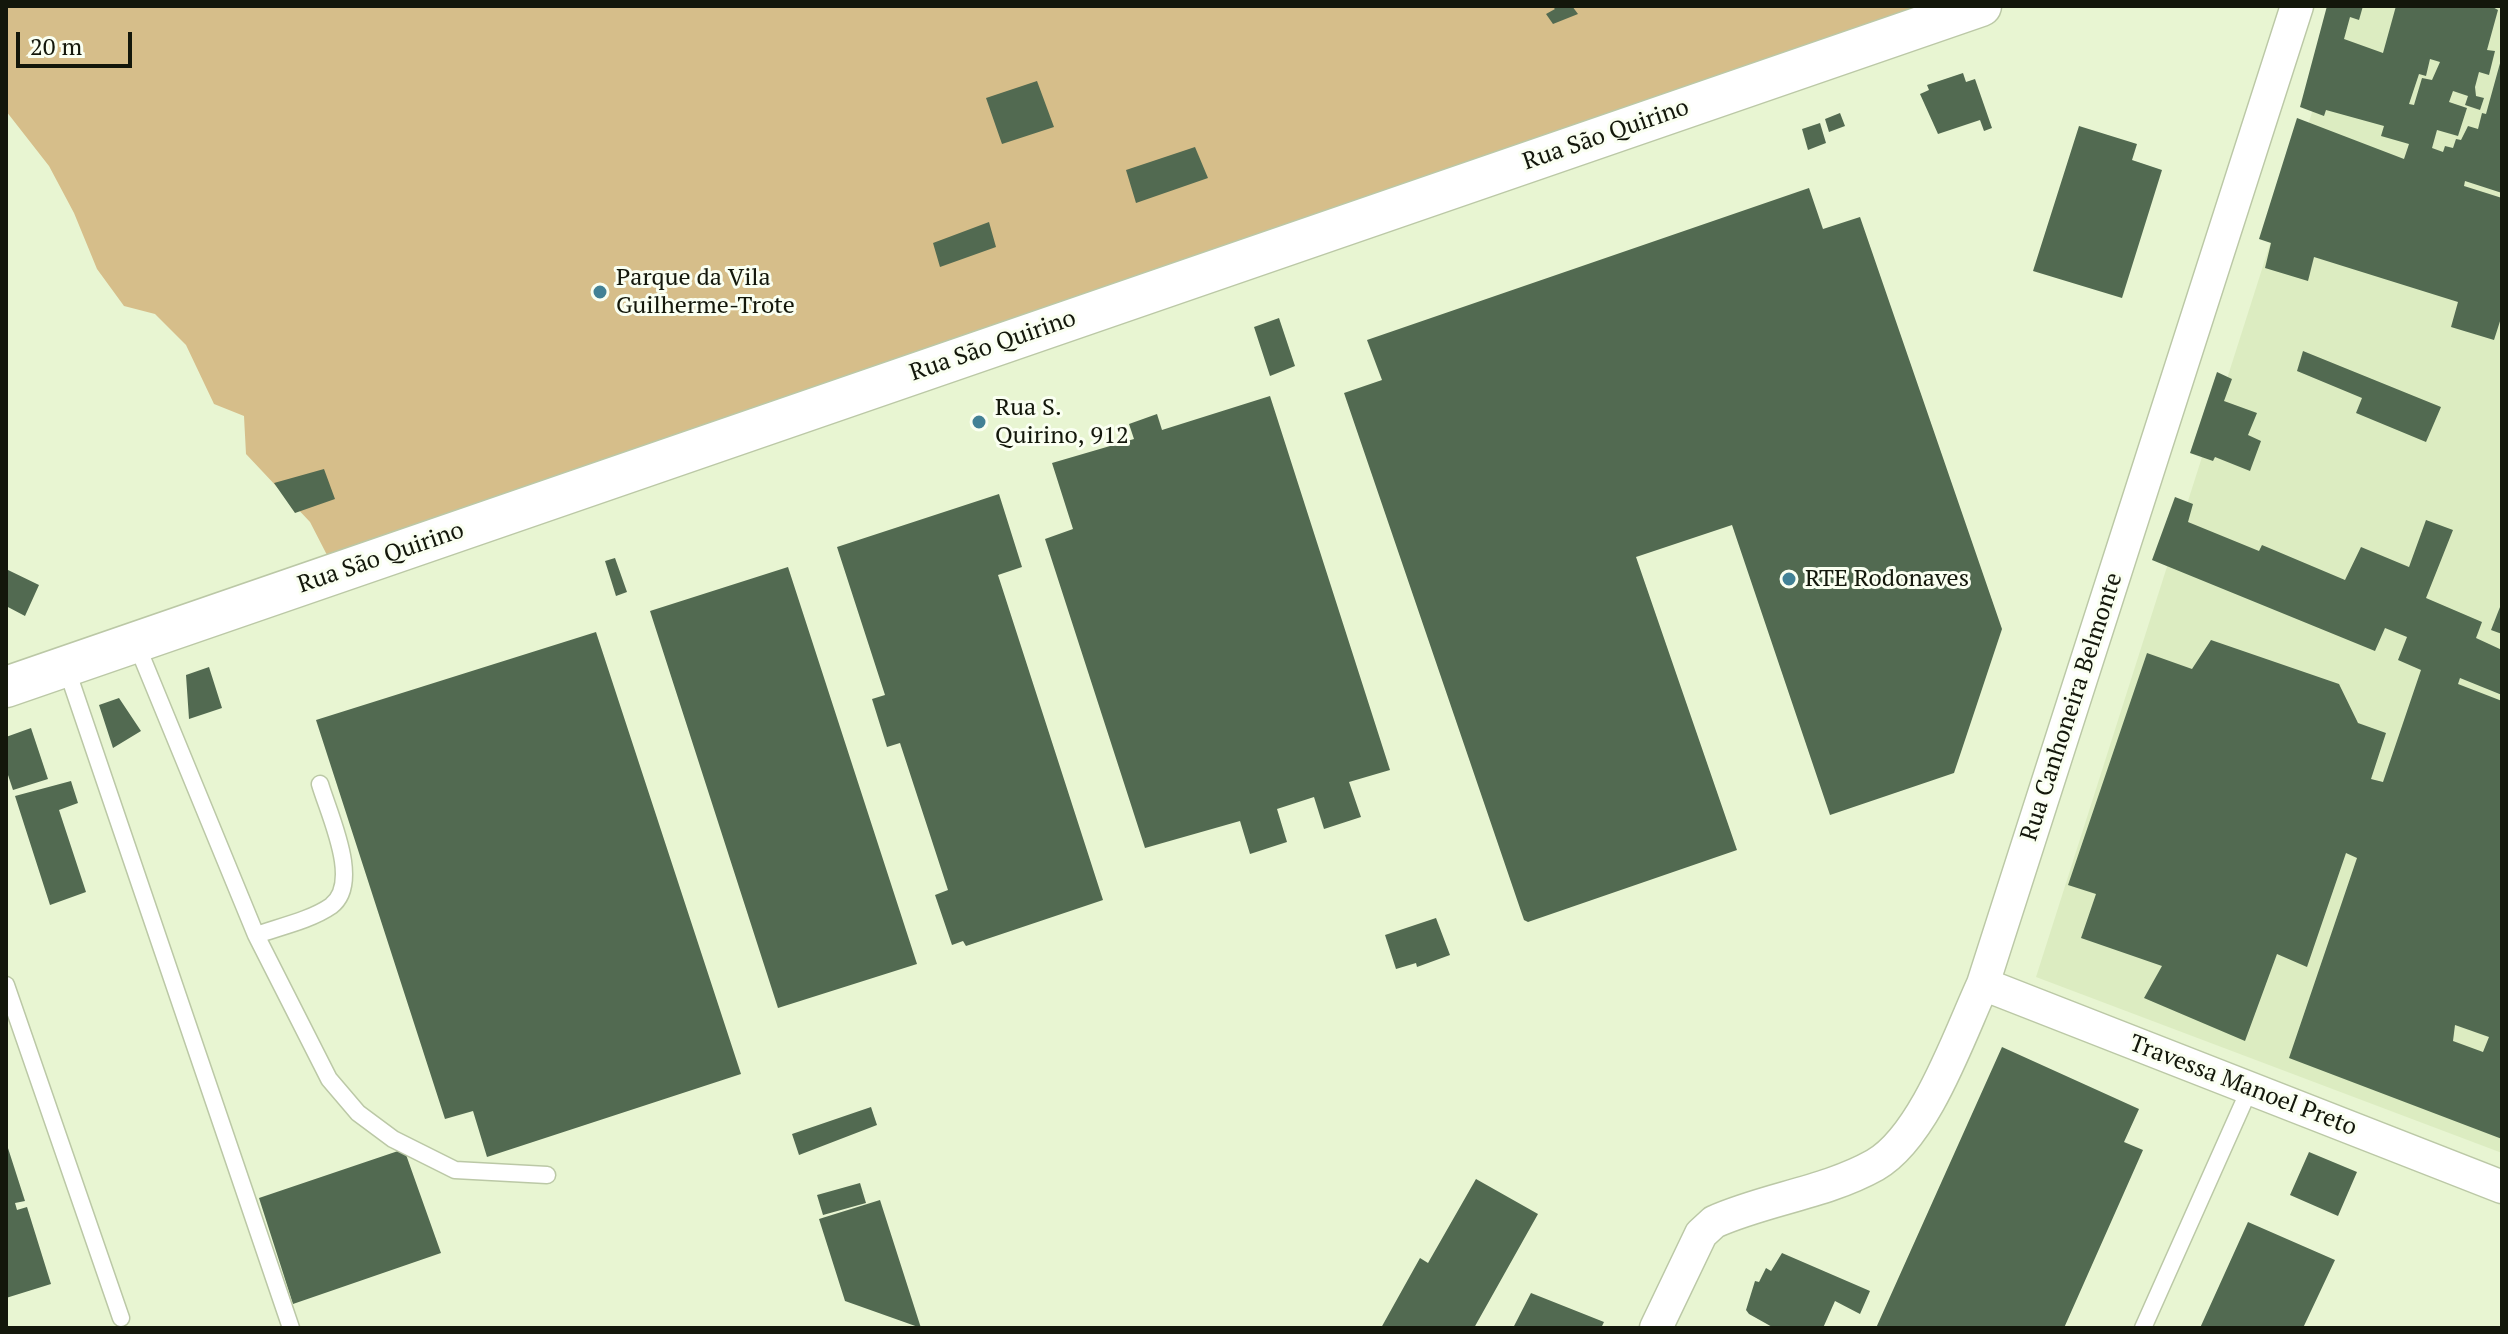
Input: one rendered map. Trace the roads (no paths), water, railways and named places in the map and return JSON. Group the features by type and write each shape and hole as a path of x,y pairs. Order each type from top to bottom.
{"street":[{"name":"Rua São Quirino","path":"6,687 1981,6"},
{"name":"Rua Canhoneira Belmonte","path":"1656,1328 1701,1234 1714,1222 1845,1178 1877,1164 1905,1137 1932,1092 1983,984 2297,6"},
{"name":"Travessa Manoel Preto","path":"1983,984 2502,1187"}],"lane":[{"path":"136,643 256,935 329,1079 358,1113 393,1139 455,1170 547,1175"},
{"path":"66,667 291,1328"},
{"path":"256,935 328,908 343,890 346,871 320,784"},
{"path":"6,985 121,1318"},
{"path":"2143,1328 2250,1088"}],"place":[{"name":"Parque da Vila Guilherme-Trote","path":"600,292"},
{"name":"Rua S. Quirino, 912","path":"979,422"},
{"name":"RTE Rodonaves","path":"1789,579"}]}
